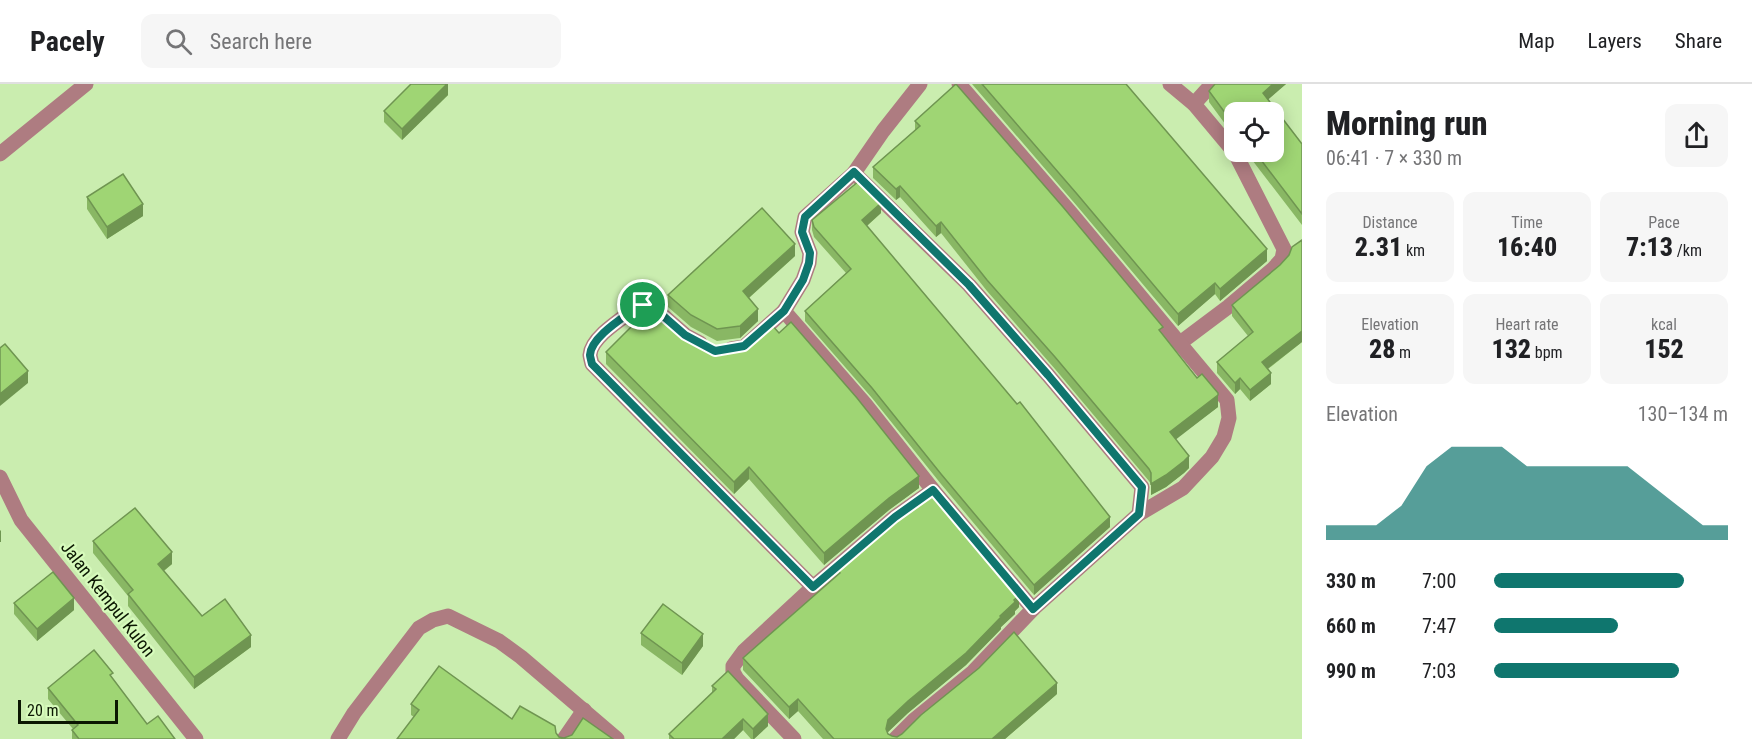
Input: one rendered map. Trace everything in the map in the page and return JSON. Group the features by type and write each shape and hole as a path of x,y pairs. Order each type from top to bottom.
{"street":[{"path":"0,154 86,84"},
{"path":"813,587 592,364 590,355 600,336 643,305 653,307 685,335 715,351 744,346 784,311 803,280 810,253 802,232 805,217 854,172 920,84"},
{"path":"895,739 973,672 1033,609 1139,514 1184,488 1212,457 1224,438 1229,418 1227,400 959,84"},
{"path":"1170,84 1194,104 1236,153 1284,249 1282,259 1273,269 1228,307 1180,342"},
{"path":"1194,104 1212,84"},
{"path":"854,172 969,285 1142,487 1139,514"},
{"path":"784,311 865,404 933,490 1033,609"},
{"name":"Jalan Kempul Kulon","path":"0,477 21,520 196,739"},
{"path":"794,739 737,679 732,666 744,651 813,587 895,517 933,490"},
{"path":"338,739 354,713 419,628 433,620 448,616 499,641 521,657 617,739"},
{"path":"564,739 584,710"}],"building":[{"path":"411,84 447,84 402,129 384,111"},
{"path":"956,84 1163,327 1159,330 1197,378 1202,374 1218,393 1170,432 1189,456 1151,484 1149,469 987,280 941,222 936,226 900,186 896,189 873,167 920,126 915,121"},
{"path":"982,84 1126,84 1267,249 1220,289 1215,283 1178,314"},
{"path":"1215,84 1273,84 1263,93 1270,102 1224,102 1224,111 1209,91"},
{"path":"1284,120 1302,144 1302,214 1263,162 1284,162"},
{"path":"123,174 143,204 107,227 87,197"},
{"path":"859,181 881,203 862,220 1017,404 1020,402 1110,517 1034,585 872,388 805,311 851,269 814,227 812,220"},
{"path":"762,208 795,244 743,291 758,309 740,326 717,329 691,315 668,295"},
{"path":"1302,240 1302,331 1262,362 1271,373 1250,390 1240,378 1235,383 1217,362 1253,332 1232,305 1280,265 1289,255 1292,247"},
{"path":"653,308 680,332 716,349 746,345 771,324 779,333 791,322 857,398 919,476 824,553 749,467 734,482 606,352 649,309 651,311"},
{"path":"5,344 28,371 0,394 0,348"},
{"path":"931,491 1019,596 966,653 888,720 886,729 888,734 897,737 902,734 921,715 979,668 1014,632 1057,683 992,739 834,739 798,699 789,707 743,658 840,573 836,568"},
{"path":"135,508 172,552 158,564 202,616 225,599 251,635 194,677 128,594 133,590 93,541"},
{"path":"53,572 74,598 37,629 14,603"},
{"path":"663,604 703,634 682,663 641,633"},
{"path":"94,650 113,673 110,675 147,724 158,716 175,739 79,739 72,730 78,725 48,688"},
{"path":"439,666 512,719 520,706 555,726 559,737 564,738 572,735 583,718 613,739 397,739 419,710 411,704"},
{"path":"728,671 768,714 753,729 743,719 722,739 674,739 669,734 716,689 712,686"}],"route":[{"path":"854,172 969,285 1142,487 1139,514 1033,609 933,490 895,517 813,587 592,364 590,355 600,336 643,305 653,307 685,335 715,351 744,346 784,311 803,280 810,253 802,232 805,217 854,172"}]}
